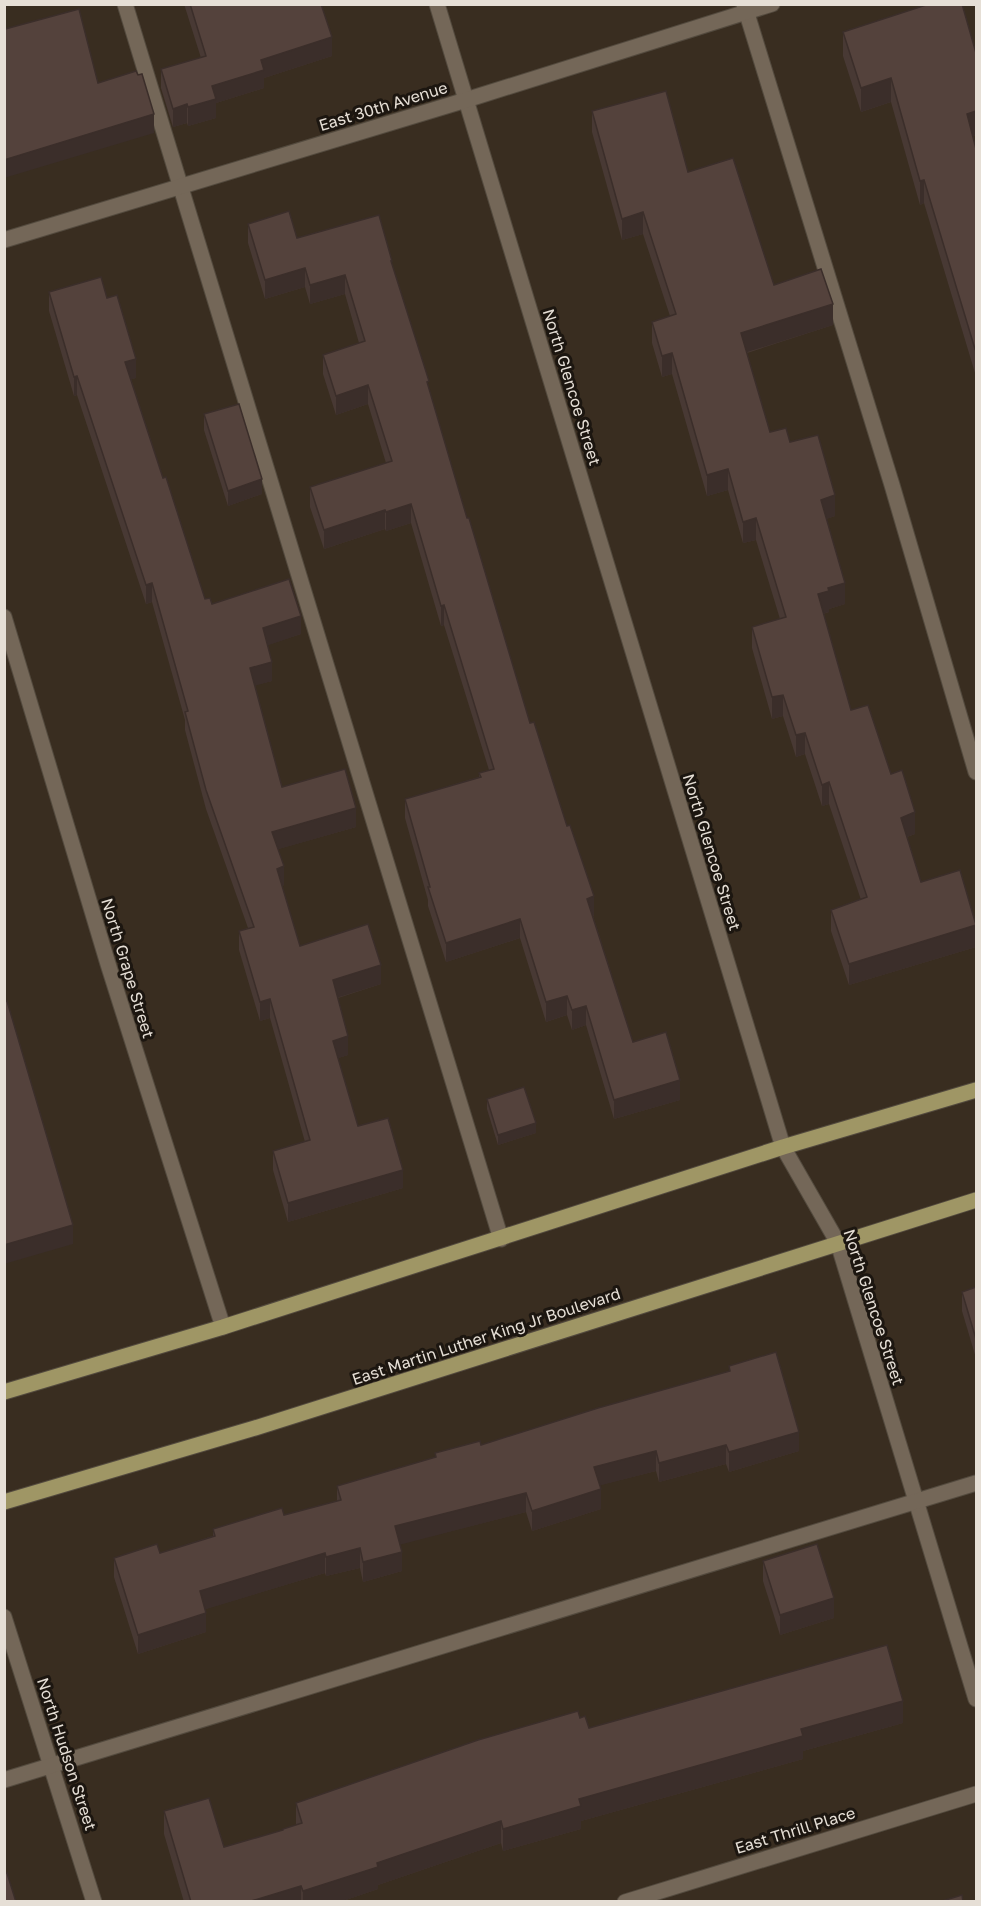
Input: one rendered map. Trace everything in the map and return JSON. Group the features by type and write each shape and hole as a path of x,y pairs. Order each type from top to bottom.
{"main road":[{"path":"4,1392 223,1327 783,1147 976,1090"},
{"name":"East Martin Luther King Jr Boulevard","path":"4,1503 255,1428 976,1200"}],"street":[{"path":"125,4 501,1239"},
{"name":"North Glencoe Street","path":"437,4 783,1147 838,1243 976,1699"},
{"name":"East 30th Avenue","path":"4,240 466,100 745,8 772,4"},
{"path":"745,8 892,485 976,772"},
{"name":"North Grape Street","path":"4,618 108,964 223,1327"},
{"path":"4,1780 976,1483"},
{"name":"North Hudson Street","path":"4,1617 94,1902"},
{"name":"East Thrill Place","path":"625,1902 976,1794"}],"building":[{"path":"190,4 321,4 332,37 261,60 264,70 212,86 216,99 173,109 161,69 206,56"},
{"path":"929,4 962,4 976,53 976,111 967,114 976,149 975,349 924,180 920,181 891,78 861,88 843,32"},
{"path":"79,9 98,83 136,71 138,75 142,74 154,114 4,160 4,26 5,29"},
{"path":"666,91 688,172 733,158 774,285 821,269 833,304 741,333 770,432 786,428 790,442 818,435 835,495 821,500 845,583 818,594 851,710 868,705 891,774 902,770 915,812 901,818 921,882 960,870 976,925 849,964 831,910 867,897 829,782 822,785 805,733 796,735 783,695 772,697 752,627 786,617 756,518 743,522 728,469 707,475 672,353 662,356 652,322 676,314 643,212 622,219 592,111"},
{"path":"289,211 297,238 379,215 467,518 469,518 530,723 534,722 567,826 570,825 594,896 587,899 633,1042 666,1032 680,1080 614,1100 586,1006 572,1010 567,996 546,1002 520,919 446,943 428,887 430,887 405,799 481,777 479,773 494,769 444,605 441,606 411,504 324,530 310,487 392,461 368,385 336,396 323,355 365,341 345,275 310,285 305,268 265,280 248,224"},
{"path":"101,277 107,298 117,295 136,359 125,362 163,478 166,477 205,599 210,598 212,604 289,579 301,616 263,628 272,662 250,668 282,787 345,769 356,808 272,832 284,866 277,869 300,946 368,924 381,965 333,980 348,1036 333,1041 358,1126 388,1118 403,1170 288,1203 273,1151 310,1140 270,999 260,1002 239,931 254,927 206,790 185,712 188,711 152,583 146,585 77,376 74,377 49,292"},
{"path":"239,404 262,479 228,491 204,414"},
{"path":"7,1001 73,1225 4,1245 4,1002"},
{"path":"524,1087 536,1123 498,1135 487,1099"},
{"path":"976,1287 976,1339 962,1292"},
{"path":"776,1352 799,1432 729,1452 726,1445 659,1463 656,1451 594,1467 601,1489 532,1511 526,1493 395,1526 402,1552 363,1562 360,1548 326,1557 325,1553 200,1591 206,1613 138,1635 114,1558 157,1544 160,1553 215,1536 213,1529 282,1508 284,1515 341,1500 337,1486 436,1457 435,1453 480,1441 481,1445 598,1408 730,1371 729,1366"},
{"path":"817,1544 834,1598 780,1615 763,1561"},
{"path":"887,1645 903,1701 801,1729 803,1736 579,1799 581,1806 503,1829 501,1821 377,1863 378,1867 303,1891 301,1886 248,1902 191,1902 164,1811 209,1798 224,1847 302,1823 296,1803 478,1740 578,1711 580,1718 585,1716 589,1728"},
{"path":"7,1873 16,1902 4,1902 4,1874"},
{"path":"962,1895 963,1902 939,1902"}]}
